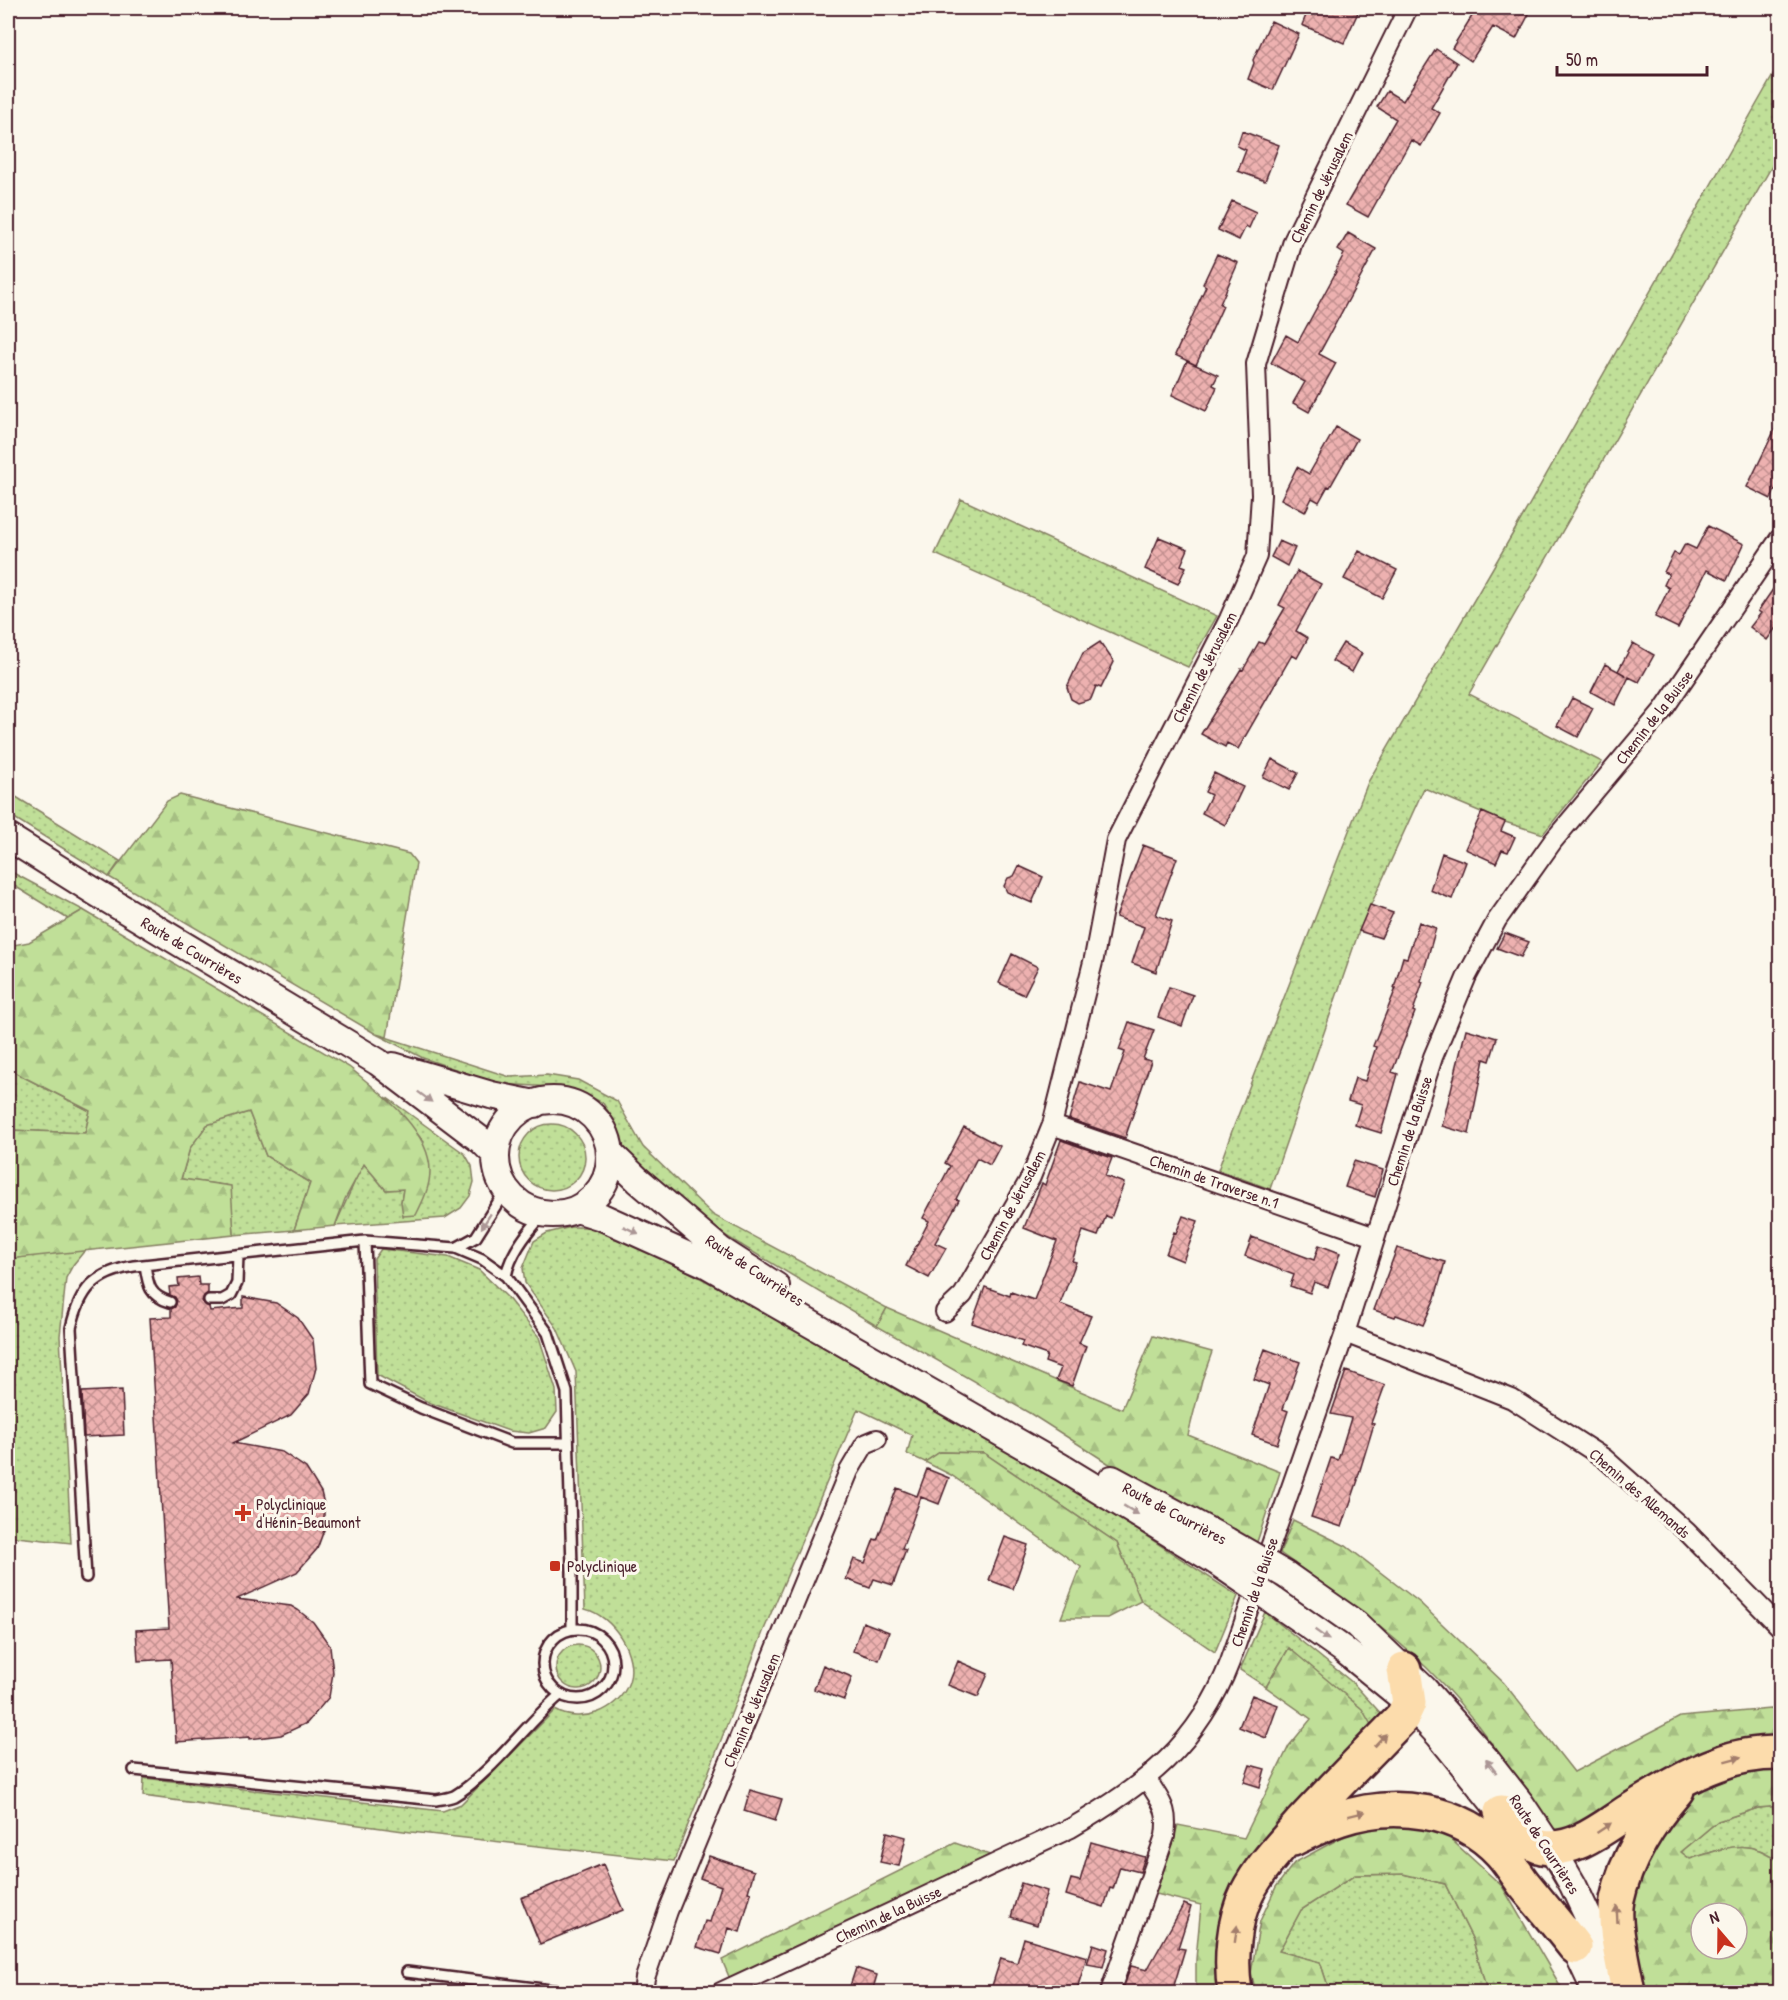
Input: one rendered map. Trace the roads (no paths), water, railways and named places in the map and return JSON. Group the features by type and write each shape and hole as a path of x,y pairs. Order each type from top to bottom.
{"highway":[{"path":"1235,1992 1233,1979 1237,1923 1246,1895 1259,1873 1283,1844 1322,1800 1402,1718 1409,1703 1404,1669"},
{"path":"1501,1812 1526,1839 1539,1846 1572,1844 1594,1834 1630,1810 1689,1777 1718,1764 1740,1757 1780,1754"},
{"path":"1628,1992 1618,1941 1617,1901 1628,1868 1643,1837 1660,1810 1689,1777"},
{"path":"1283,1844 1338,1819 1387,1808 1410,1809 1456,1821 1479,1834 1501,1853 1575,1947"}],"main road":[{"name":"Route de Courrières","path":"8,837 378,1062 482,1141 496,1155"},
{"name":"Route de Courrières","path":"378,1062 491,1095 535,1104"},
{"path":"549,1100 567,1102 584,1109 597,1120 606,1136 610,1153 609,1170 602,1186 591,1200 577,1209 561,1214 544,1214 527,1208 513,1197 502,1183 497,1169 496,1155 505,1127 517,1113 549,1100"},
{"name":"Route de Courrières","path":"610,1153 720,1250 818,1312 1135,1492 1222,1552 1274,1601 1344,1650 1409,1703 1439,1735 1501,1812 1513,1840 1542,1885 1596,1992"},
{"name":"Route de Courrières","path":"577,1209 602,1217 706,1264 1061,1467 1222,1552 1286,1575 1356,1624 1424,1689 1485,1758 1521,1804 1573,1885 1624,1992"}],"street":[{"name":"Chemin de Jérusalem","path":"945,1312 963,1295 1031,1177 1052,1125 1094,958 1116,840 1229,619 1257,556 1261,495 1256,364 1293,241 1408,8"},
{"name":"Chemin de la Buisse","path":"721,1992 1071,1828 1112,1804 1147,1779 1168,1760 1208,1710 1221,1685 1345,1333 1433,1057 1467,976 1497,920 1553,841 1663,710 1780,538"},
{"name":"Chemin de Traverse n.1","path":"1052,1125 1375,1237"},
{"name":"Chemin des Allemands","path":"1345,1333 1512,1399 1604,1458 1687,1532 1780,1627"},
{"name":"Chemin de Jérusalem","path":"643,1992 645,1978 668,1911 849,1471 865,1444 877,1439"},
{"path":"1110,1992 1165,1836 1168,1817 1163,1804 1147,1779"}],"lane":[{"path":"456,1248 476,1237 500,1199 502,1183"},
{"path":"506,1276 508,1264 536,1222 544,1214"},
{"path":"365,1241 370,1383 421,1408 512,1443 567,1443"},
{"path":"86,1577 71,1328 82,1294 96,1280 113,1270 145,1265 365,1241 456,1248 482,1259 506,1276 548,1333 557,1357 567,1392 573,1567 572,1629"},
{"path":"209,1300 222,1300 231,1295 237,1283 238,1254"},
{"path":"145,1265 151,1290 158,1299 170,1302"},
{"path":"572,1629 583,1629 594,1633 610,1648 613,1671 609,1682 602,1691 581,1700 560,1695 550,1687 544,1676 542,1664 544,1652 550,1642 560,1634 572,1629"},
{"path":"134,1770 436,1800 452,1797 465,1788 539,1713 560,1695"},
{"path":"408,1972 567,1992"}],"place":[{"name":"Polyclinique d'Hénin-Beaumont","path":"243,1513"},
{"name":"Polyclinique","path":"555,1566"}]}
